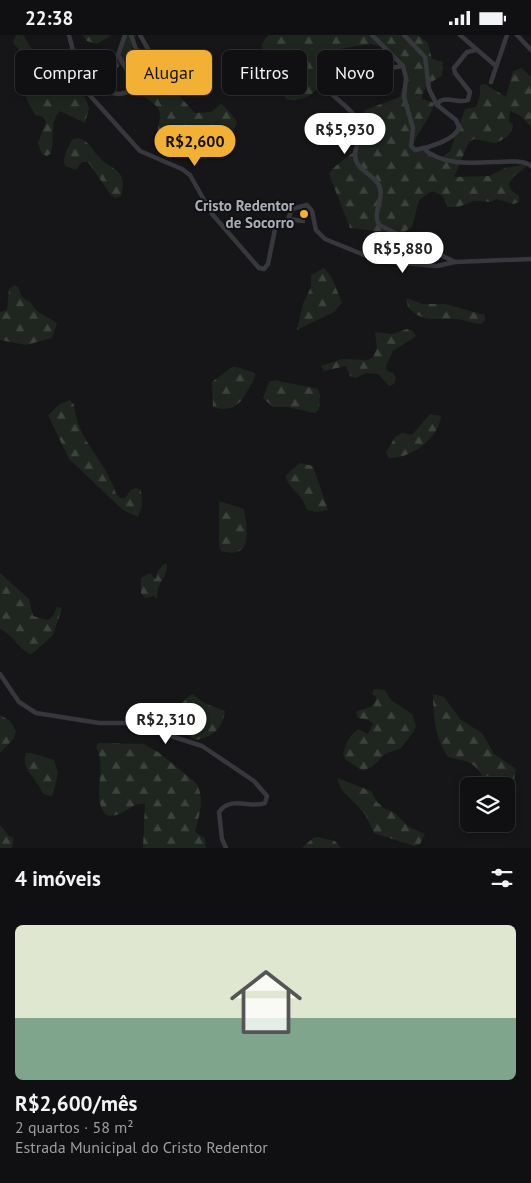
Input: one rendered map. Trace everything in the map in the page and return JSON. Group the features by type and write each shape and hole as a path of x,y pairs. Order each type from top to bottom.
{"street":[{"path":"68,35 72,50"},
{"path":"116,94 157,85 156,80 127,70 124,67 118,55 125,35"},
{"path":"131,35 136,49 154,66 153,59 140,35"},
{"path":"372,35 403,66 406,78 404,97 413,128 411,146 415,150 450,138 458,130 456,120 437,105 429,89 425,57 404,35"},
{"path":"460,35 496,66"},
{"path":"491,82 507,35"},
{"path":"518,35 531,50"},
{"path":"468,52 469,44"},
{"path":"429,89 445,99 465,102 470,97 468,88 454,71 457,63 468,52 476,50"},
{"path":"403,66 333,77 329,80 327,88 347,106 358,124 359,137 355,159 363,171 379,184 381,188 376,213 379,225 456,262"},
{"path":"90,95 140,151 182,169 190,175 212,214 259,268 264,269 268,264 273,232 288,219 292,209 306,205 312,211 314,225 324,239 365,257 396,264 438,266 456,262 531,259"},
{"path":"437,105 445,99"},
{"path":"423,148 430,155 446,161 476,163 523,161 531,166"},
{"path":"288,219 302,221"},
{"path":"0,674 19,701 36,713 99,723 148,724 171,736 202,746 254,781 267,796 265,803 259,805 242,802 223,807 219,812 222,839 226,848"}],"green space":[{"path":"16,35 23,35 32,50 19,50 13,43"},
{"path":"82,35 112,35 97,44 87,41"},
{"path":"123,35 136,35 131,50 126,50 126,61 116,69 116,54 119,52"},
{"path":"269,35 418,35 428,43 432,59 443,62 442,76 431,82 424,91 422,99 434,103 433,108 413,145 439,160 450,151 465,109 476,107 480,95 480,85 485,84 506,97 513,71 522,68 531,77 531,127 521,116 510,111 509,121 513,125 509,134 504,139 495,143 474,139 469,142 454,177 489,176 505,168 527,164 510,181 509,185 511,190 519,196 519,202 513,204 496,199 491,202 474,201 458,207 447,207 443,196 432,191 419,200 412,227 401,234 350,228 329,174 352,154 358,146 365,110 400,97 407,70 393,57 393,50 385,50 382,47 371,44 337,50 317,50 317,89 308,96 290,100 286,99 284,95 307,95 307,50 263,50 262,45"},
{"path":"25,95 80,95 85,97 89,108 85,123 60,111 53,125 51,153 47,156 42,154 38,143 46,122 43,117 36,115"},
{"path":"142,95 178,95 195,113 211,112 221,104 237,122 227,142 217,153 211,157 197,159 181,148 167,143 160,138 158,131 160,112 151,101"},
{"path":"78,138 87,143 103,161 120,175 123,187 121,196 115,198 111,195 88,162 82,162 76,170 65,166 64,159 67,149 73,139"},
{"path":"324,268 332,278 342,303 334,312 297,330 303,304 311,287 311,275"},
{"path":"14,285 18,287 22,297 30,302 37,311 57,323 52,338 26,345 0,340 0,312 7,310 9,289"},
{"path":"406,298 423,304 445,304 485,315 485,320 481,324 450,318 426,318 414,313 408,307"},
{"path":"407,329 413,331 416,336 393,351 386,366 387,371 393,373 396,378 394,384 389,386 378,374 366,373 356,378 350,376 346,366 324,371 321,366 342,359 368,360 373,357 377,348 375,332 392,334"},
{"path":"232,367 255,373 253,381 243,399 235,406 226,409 213,407 212,382"},
{"path":"275,380 318,389 320,395 319,410 314,413 288,407 273,407 263,398 269,382"},
{"path":"70,400 74,405 86,441 106,471 116,494 120,498 125,498 131,490 136,488 141,490 142,506 138,517 123,510 69,459 48,415 60,404"},
{"path":"430,414 441,416 435,432 429,439 415,451 406,455 389,458 386,453 395,437 402,433 412,435"},
{"path":"300,463 313,466 328,510 317,512 307,510 302,499 289,483 286,475"},
{"path":"219,501 244,509 247,534 244,547 239,551 232,553 221,551 219,544"},
{"path":"164,564 167,564 166,571 158,587 157,599 154,596 145,598 141,593 141,578 150,573 156,579 158,571"},
{"path":"0,573 29,599 33,616 48,620 53,616 57,607 62,608 53,635 32,654 24,651 9,635 0,629"},
{"path":"374,689 385,690 391,700 412,714 416,726 401,748 385,754 373,766 363,771 345,759 343,754 352,734 358,729 368,734 373,724 369,720 358,718 356,712 374,704 376,697 372,694"},
{"path":"192,694 206,704 225,711 222,723 216,731 196,740 168,725 176,708"},
{"path":"433,694 444,697 461,720 482,733 494,754 516,769 515,777 482,777 471,764 448,757 440,742"},
{"path":"0,715 10,721 16,731 14,738 0,753"},
{"path":"98,743 144,744 158,752 195,782 201,800 195,832 205,838 206,848 143,848 145,804 135,805 118,815 106,815 99,799 100,764 96,747"},
{"path":"26,753 54,760 58,773 51,796 43,794 27,769 25,762"},
{"path":"337,778 371,791 377,802 385,809 395,813 409,827 425,834 420,844 414,846 374,833 365,814 341,789"},
{"path":"0,825 9,836 14,838 12,848 0,848"},
{"path":"318,837 335,841 341,848 302,848 313,838"}],"place":[{"name":"Cristo Redentor de Socorro","path":"304,214"}]}
